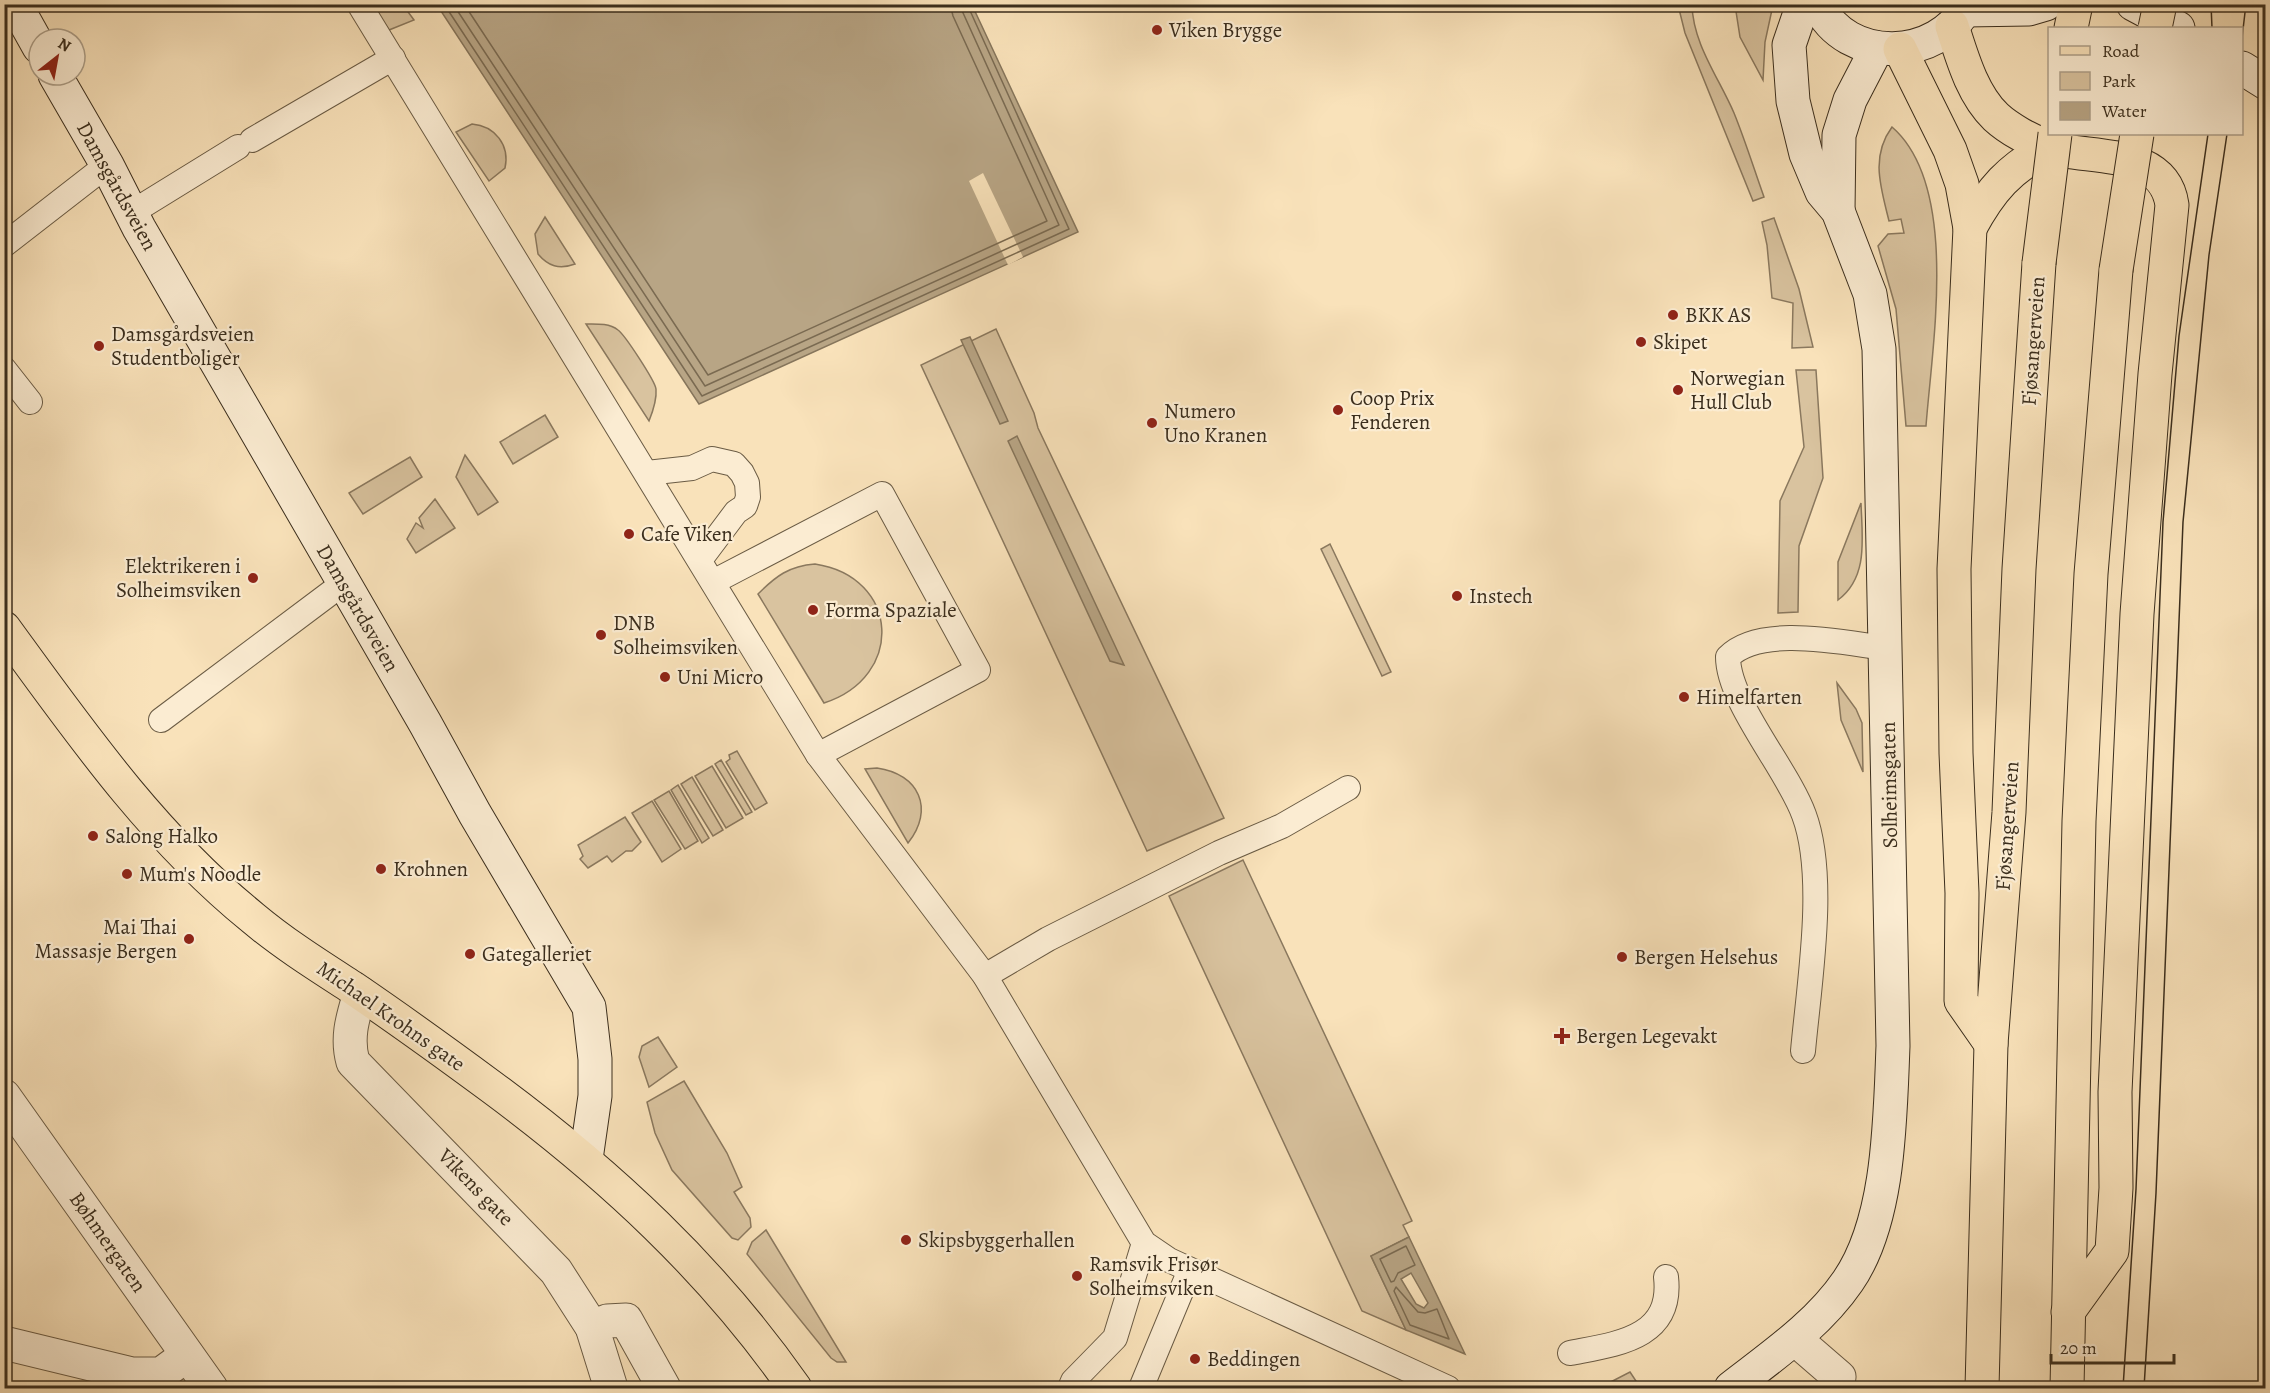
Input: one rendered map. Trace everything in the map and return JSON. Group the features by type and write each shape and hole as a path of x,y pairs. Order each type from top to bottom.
{"main road":[{"path":"2072,27 2076,4"},
{"path":"2155,27 2160,4"},
{"path":"1962,14 1982,100 1996,118 2012,128 2148,168 2165,183 2172,205 2155,374 2137,614 2115,1092 2116,1188 2112,1251 2068,1312"},
{"path":"1888,49 1950,150 1962,184 1970,228 1954,568 1956,753 1962,893 1961,1001 1991,1044"},
{"path":"2067,1389 2079,821 2091,574 2116,270 2137,135"},
{"path":"1970,228 1986,198 2005,177 2052,140"},
{"name":"Fjøsangerveien","path":"1982,1389 1991,1044 2009,812 2019,569 2038,263 2052,140"},
{"name":"Michael Krohns gate","path":"4,628 111,775 186,857 252,918 492,1087 586,1159 624,1193 727,1298 795,1389"}],"street":[{"path":"15,4 28,27"},
{"name":"Solheimsgaten","path":"1731,1389 1795,1339 1849,1280 1865,1246 1881,1194 1889,1135 1893,1046 1879,350 1870,294 1838,211 1822,192 1806,154 1793,102 1789,45 1803,4"},
{"path":"1818,4 1834,27 1854,40 1888,49 1919,46 1937,38 1962,14 2029,9 2046,4"},
{"path":"2133,4 2176,27"},
{"name":"Solheimsgaten","path":"1838,211 1839,135 1850,100 1888,49"},
{"path":"2243,69 2265,83"},
{"name":"Damsgårdsveien","path":"62,87 107,165 131,213 425,723 475,814 589,1007 595,1059 595,1096 586,1159"},
{"name":"Vikens gate","path":"360,993 350,1026 349,1048 353,1062 556,1271 592,1327 611,1389"},
{"name":"Bøhmergaten","path":"4,1096 211,1389"},
{"path":"592,1327 607,1321 626,1320 664,1389"},
{"path":"1795,1339 1839,1377 1837,1389"},
{"path":"4,1343 132,1374 161,1374 187,1355"}],"lane":[{"path":"359,4 818,754 985,976 1144,1243 1169,1260 1449,1389"},
{"path":"131,213 393,58"},
{"path":"4,245 107,165"},
{"path":"4,369 30,402"},
{"path":"647,473 692,468 712,459 734,464 742,472 747,483 748,497 745,506 736,512 700,560"},
{"path":"713,582 882,494 978,670 818,754"},
{"path":"161,720 337,588"},
{"path":"1803,1051 1815,877 1804,816 1740,698 1728,670 1728,657 1744,644 1806,638 1886,648"},
{"path":"985,976 1048,939 1219,853 1282,826 1348,789"},
{"path":"1070,1389 1073,1381 1115,1338 1144,1243"},
{"path":"1141,1389 1190,1270"},
{"path":"1570,1353 1629,1341 1649,1328 1662,1311 1668,1296 1666,1278"}],"green space":[{"path":"372,5 403,5 414,20 389,30"},
{"path":"1678,5 1692,5 1693,19 1702,47 1734,113 1764,197 1753,201 1685,33"},
{"path":"1735,5 1773,5 1765,42 1763,80 1740,37"},
{"path":"472,124 488,128 503,144 505,168 489,181 456,132"},
{"path":"1892,127 1913,153 1927,187 1934,226 1937,268 1936,311 1926,426 1906,426 1896,309 1878,246 1888,234 1904,233 1901,219 1889,221 1879,173 1881,150"},
{"path":"545,217 575,264 564,267 554,266 538,254 535,234"},
{"path":"1774,218 1799,289 1813,347 1792,348 1793,303 1772,298 1767,245 1762,222"},
{"path":"586,324 607,325 618,330 639,358 656,389 649,421"},
{"path":"996,329 1034,413 1038,428 1224,818 1147,851 921,365"},
{"path":"1796,370 1816,370 1823,478 1799,546 1798,612 1778,613 1780,501 1804,447"},
{"path":"545,415 558,437 513,464 500,442"},
{"path":"465,455 498,502 478,515 456,477"},
{"path":"410,457 422,477 363,514 349,493"},
{"path":"435,499 455,528 416,553 407,539 416,523 423,528 419,518"},
{"path":"1861,503 1862,556 1855,580 1838,600 1838,562"},
{"path":"1330,544 1391,672 1382,676 1321,549"},
{"path":"815,564 843,573 864,588 877,607 882,629 879,651 869,672 850,690 824,703 758,594 784,573 798,567"},
{"path":"1837,683 1856,709 1862,723 1863,772 1841,720"},
{"path":"737,751 767,803 755,810 726,762 730,759 729,755"},
{"path":"721,760 752,812 746,815 715,764"},
{"path":"712,766 743,818 726,828 695,776"},
{"path":"877,768 903,777 918,795 921,806 920,818 908,843 865,769"},
{"path":"692,777 723,830 713,836 681,784"},
{"path":"678,785 709,838 702,843 671,790"},
{"path":"669,791 698,841 685,849 654,800"},
{"path":"652,801 681,849 662,862 632,813"},
{"path":"625,817 641,842 632,851 626,851 612,862 607,856 588,868 580,859 583,856 578,845"},
{"path":"1243,860 1412,1221 1403,1225 1409,1237 1371,1256 1406,1330 1362,1311 1169,896"},
{"path":"658,1037 677,1067 649,1087 639,1057 642,1046"},
{"path":"684,1081 727,1153 742,1187 734,1192 750,1218 751,1227 738,1240 732,1238 672,1170 655,1133 647,1102"},
{"path":"766,1230 846,1362 837,1362 831,1358 747,1254 752,1242"},
{"path":"1630,1372 1638,1384 1631,1388 1599,1388"}],"water":[{"path":"437,5 972,5 1078,232 699,404"},
{"path":"970,337 1008,421 1000,424 961,340"},
{"path":"1017,436 1124,665 1110,661 1008,441"},
{"path":"1409,1237 1465,1354 1406,1330 1371,1256","holes":["1411,1273 1428,1303 1424,1308 1416,1304 1401,1279"]}],"pier":[{"path":"983,173 1023,257 1008,265 969,181"}],"tram line":[{"path":"2211,4 2212,27"},
{"path":"2243,30 2246,4"},
{"path":"2123,1388 2136,1189 2163,522 2179,336 2208,135"},
{"path":"2144,1388 2156,1193 2183,522 2209,255 2227,135"}],"place":[{"name":"Viken Brygge","path":"1157,30"},
{"name":"BKK AS","path":"1673,315"},
{"name":"Skipet","path":"1641,342"},
{"name":"Damsgårdsveien Studentboliger","path":"99,346"},
{"name":"Norwegian Hull Club","path":"1678,390"},
{"name":"Coop Prix Fenderen","path":"1338,410"},
{"name":"Numero Uno Kranen","path":"1152,423"},
{"name":"Cafe Viken","path":"629,534"},
{"name":"Elektrikeren i Solheimsviken","path":"253,578"},
{"name":"Instech","path":"1457,596"},
{"name":"Forma Spaziale","path":"813,610"},
{"name":"DNB Solheimsviken","path":"601,635"},
{"name":"Uni Micro","path":"665,677"},
{"name":"Himelfarten","path":"1684,697"},
{"name":"Salong Halko","path":"93,836"},
{"name":"Krohnen","path":"381,869"},
{"name":"Mum's Noodle","path":"127,874"},
{"name":"Mai Thai Massasje Bergen","path":"189,939"},
{"name":"Gategalleriet","path":"470,954"},
{"name":"Bergen Helsehus","path":"1622,957"},
{"name":"Bergen Legevakt","path":"1562,1036"},
{"name":"Skipsbyggerhallen","path":"906,1240"},
{"name":"Ramsvik Frisør Solheimsviken","path":"1077,1276"},
{"name":"Beddingen","path":"1195,1359"}]}
